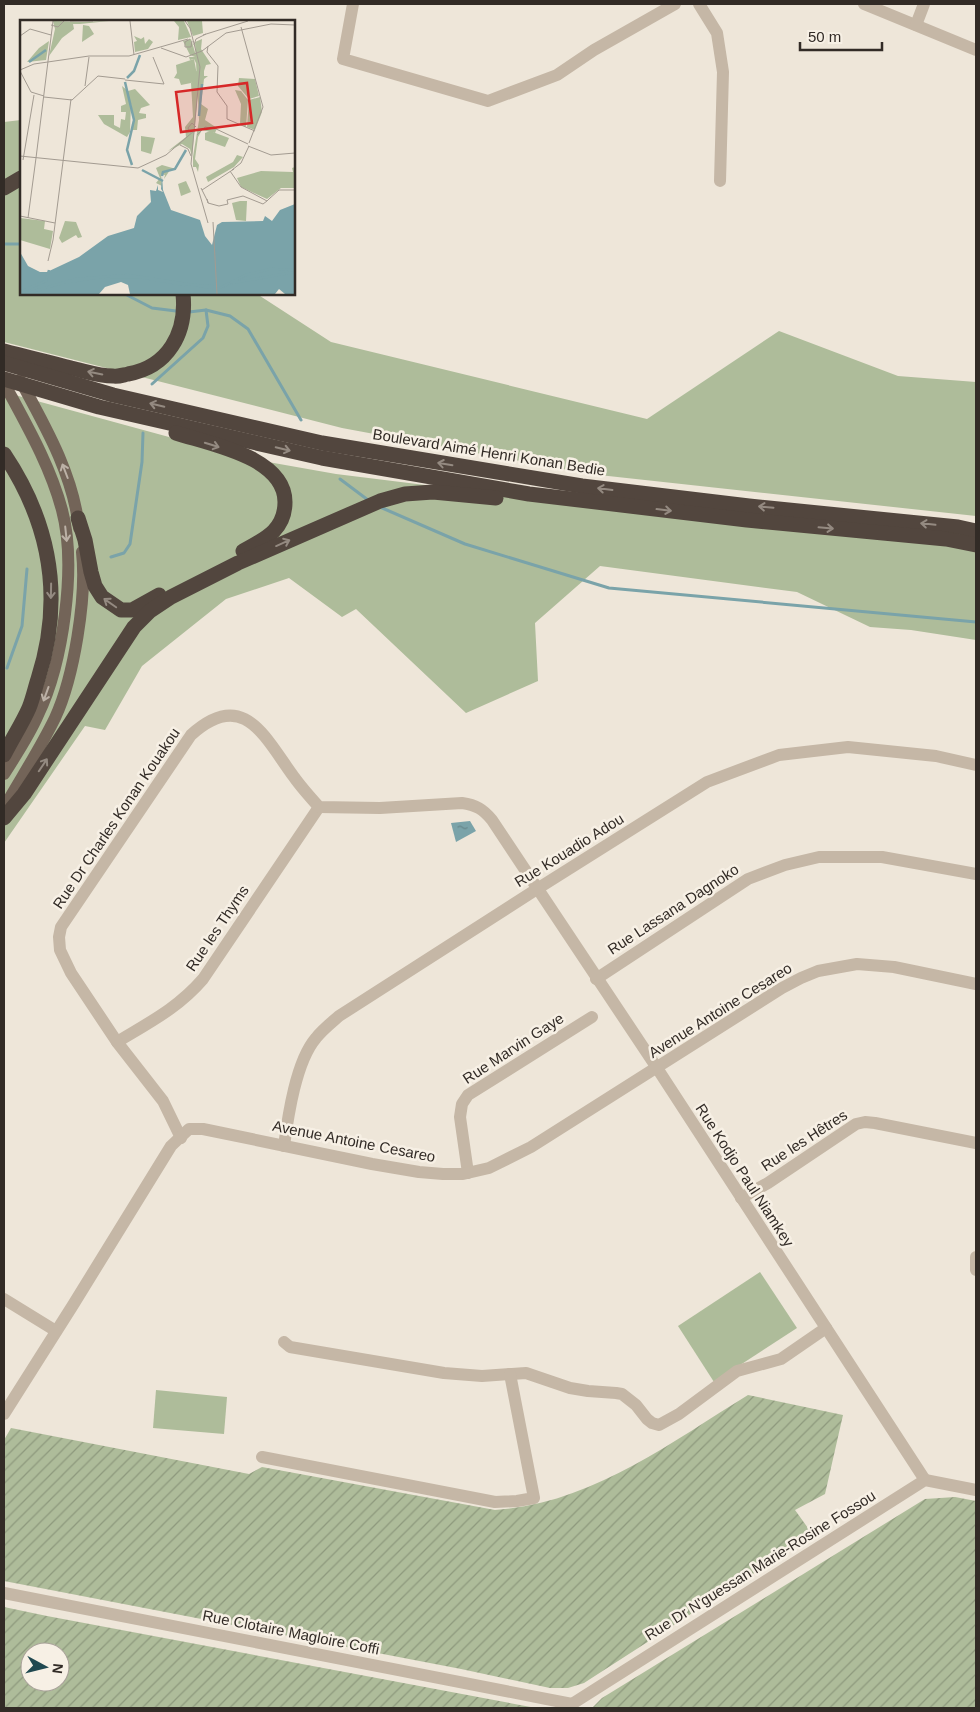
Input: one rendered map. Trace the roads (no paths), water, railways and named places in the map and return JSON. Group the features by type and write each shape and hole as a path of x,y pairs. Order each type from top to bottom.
{"highway":[{"path":"4,188 20,179"},
{"path":"4,350 92,373 115,377 137,372 157,364 172,348 178,335 183,306"},
{"name":"Boulevard Aimé Henri Konan Bedie","path":"4,363 113,395 289,436 352,463 529,494 747,520 946,539 976,545"},
{"name":"Boulevard Aimé Henri Konan Bedie","path":"4,381 99,407 322,450 582,486 749,506 948,526 976,531"},
{"path":"78,518 85,540 91,572 98,592 111,605 121,610 132,610 269,537 279,526 284,512 285,496 282,486 265,466 248,456 99,407"},
{"path":"4,454 20,479 32,504 45,543 51,581 51,614 46,654 29,708 4,755"},
{"path":"4,818 24,794 134,627 150,611 171,597 238,563 380,501 417,492 499,498 514,498 529,494"}],"main road":[{"path":"4,350 40,418 65,473 78,518 83,560 82,593 74,656 67,686 55,717 4,808"},
{"path":"4,381 41,454 55,487 63,512 69,573 65,618 50,684 39,714 4,774"}],"street":[{"path":"353,4 343,59 488,101 557,75 594,50 675,4"},
{"path":"699,4 717,33 723,72 720,181"},
{"path":"864,4 976,50"},
{"path":"916,25 924,4"},
{"name":"Rue Dr Charles Konan Kouakou","path":"181,1138 163,1101 117,1042 72,973 60,950 59,937 61,927 191,735 204,723 218,716 234,716 248,720 260,730 270,741 294,778 319,807"},
{"name":"Rue Kouadio Adou","path":"284,1146 290,1104 306,1053 319,1034 338,1016 537,888 708,782 779,755 848,747 936,756 976,764"},
{"path":"319,807 372,808 474,805 484,811 492,820 537,888"},
{"name":"Rue les Thyms","path":"117,1042 170,1010 189,996 203,979 319,807"},
{"name":"Rue Lassana Dagnoko","path":"596,979 748,880 785,865 819,857 882,857 976,874"},
{"name":"Rue Kodjo Paul Niamkey","path":"537,888 657,1068 924,1480"},
{"name":"Avenue Antoine Cesareo","path":"4,1414 171,1146 189,1129 203,1129 419,1172 443,1174 468,1173 489,1168 518,1154 782,988 818,971 857,964 894,968 976,984"},
{"name":"Rue Marvin Gaye","path":"468,1173 460,1117 462,1104 468,1095 592,1017"},
{"name":"Rue les Hêtres","path":"741,1198 768,1183 856,1124 865,1122 875,1123 976,1143"},
{"path":"976,1257 976,1270"},
{"path":"4,1299 56,1331"},
{"path":"284,1342 290,1347 418,1370 482,1376 526,1373 588,1392 622,1394 636,1405 647,1420 659,1425 679,1414 737,1371 780,1359 826,1328"},
{"path":"262,1457 496,1502 534,1498 510,1374"},
{"path":"924,1480 976,1490"},
{"name":"Rue Dr N'guessan Marie-Rosine Fossou","path":"572,1706 924,1480"},
{"name":"Rue Clotaire Magloire Coffi","path":"4,1593 572,1706"}],"water":[{"path":"470,821 476,831 456,842 451,823"}],"waterway":[{"path":"4,244 20,244"},
{"path":"127,295 152,308 176,311"},
{"path":"189,312 206,310 230,316 248,329 301,420"},
{"path":"152,384 203,338 208,326 206,310"},
{"path":"111,557 124,553 130,544 142,462 143,433"},
{"path":"340,479 368,500"},
{"path":"380,507 465,544 609,588 976,622"},
{"path":"7,668 22,626 27,569"}]}
